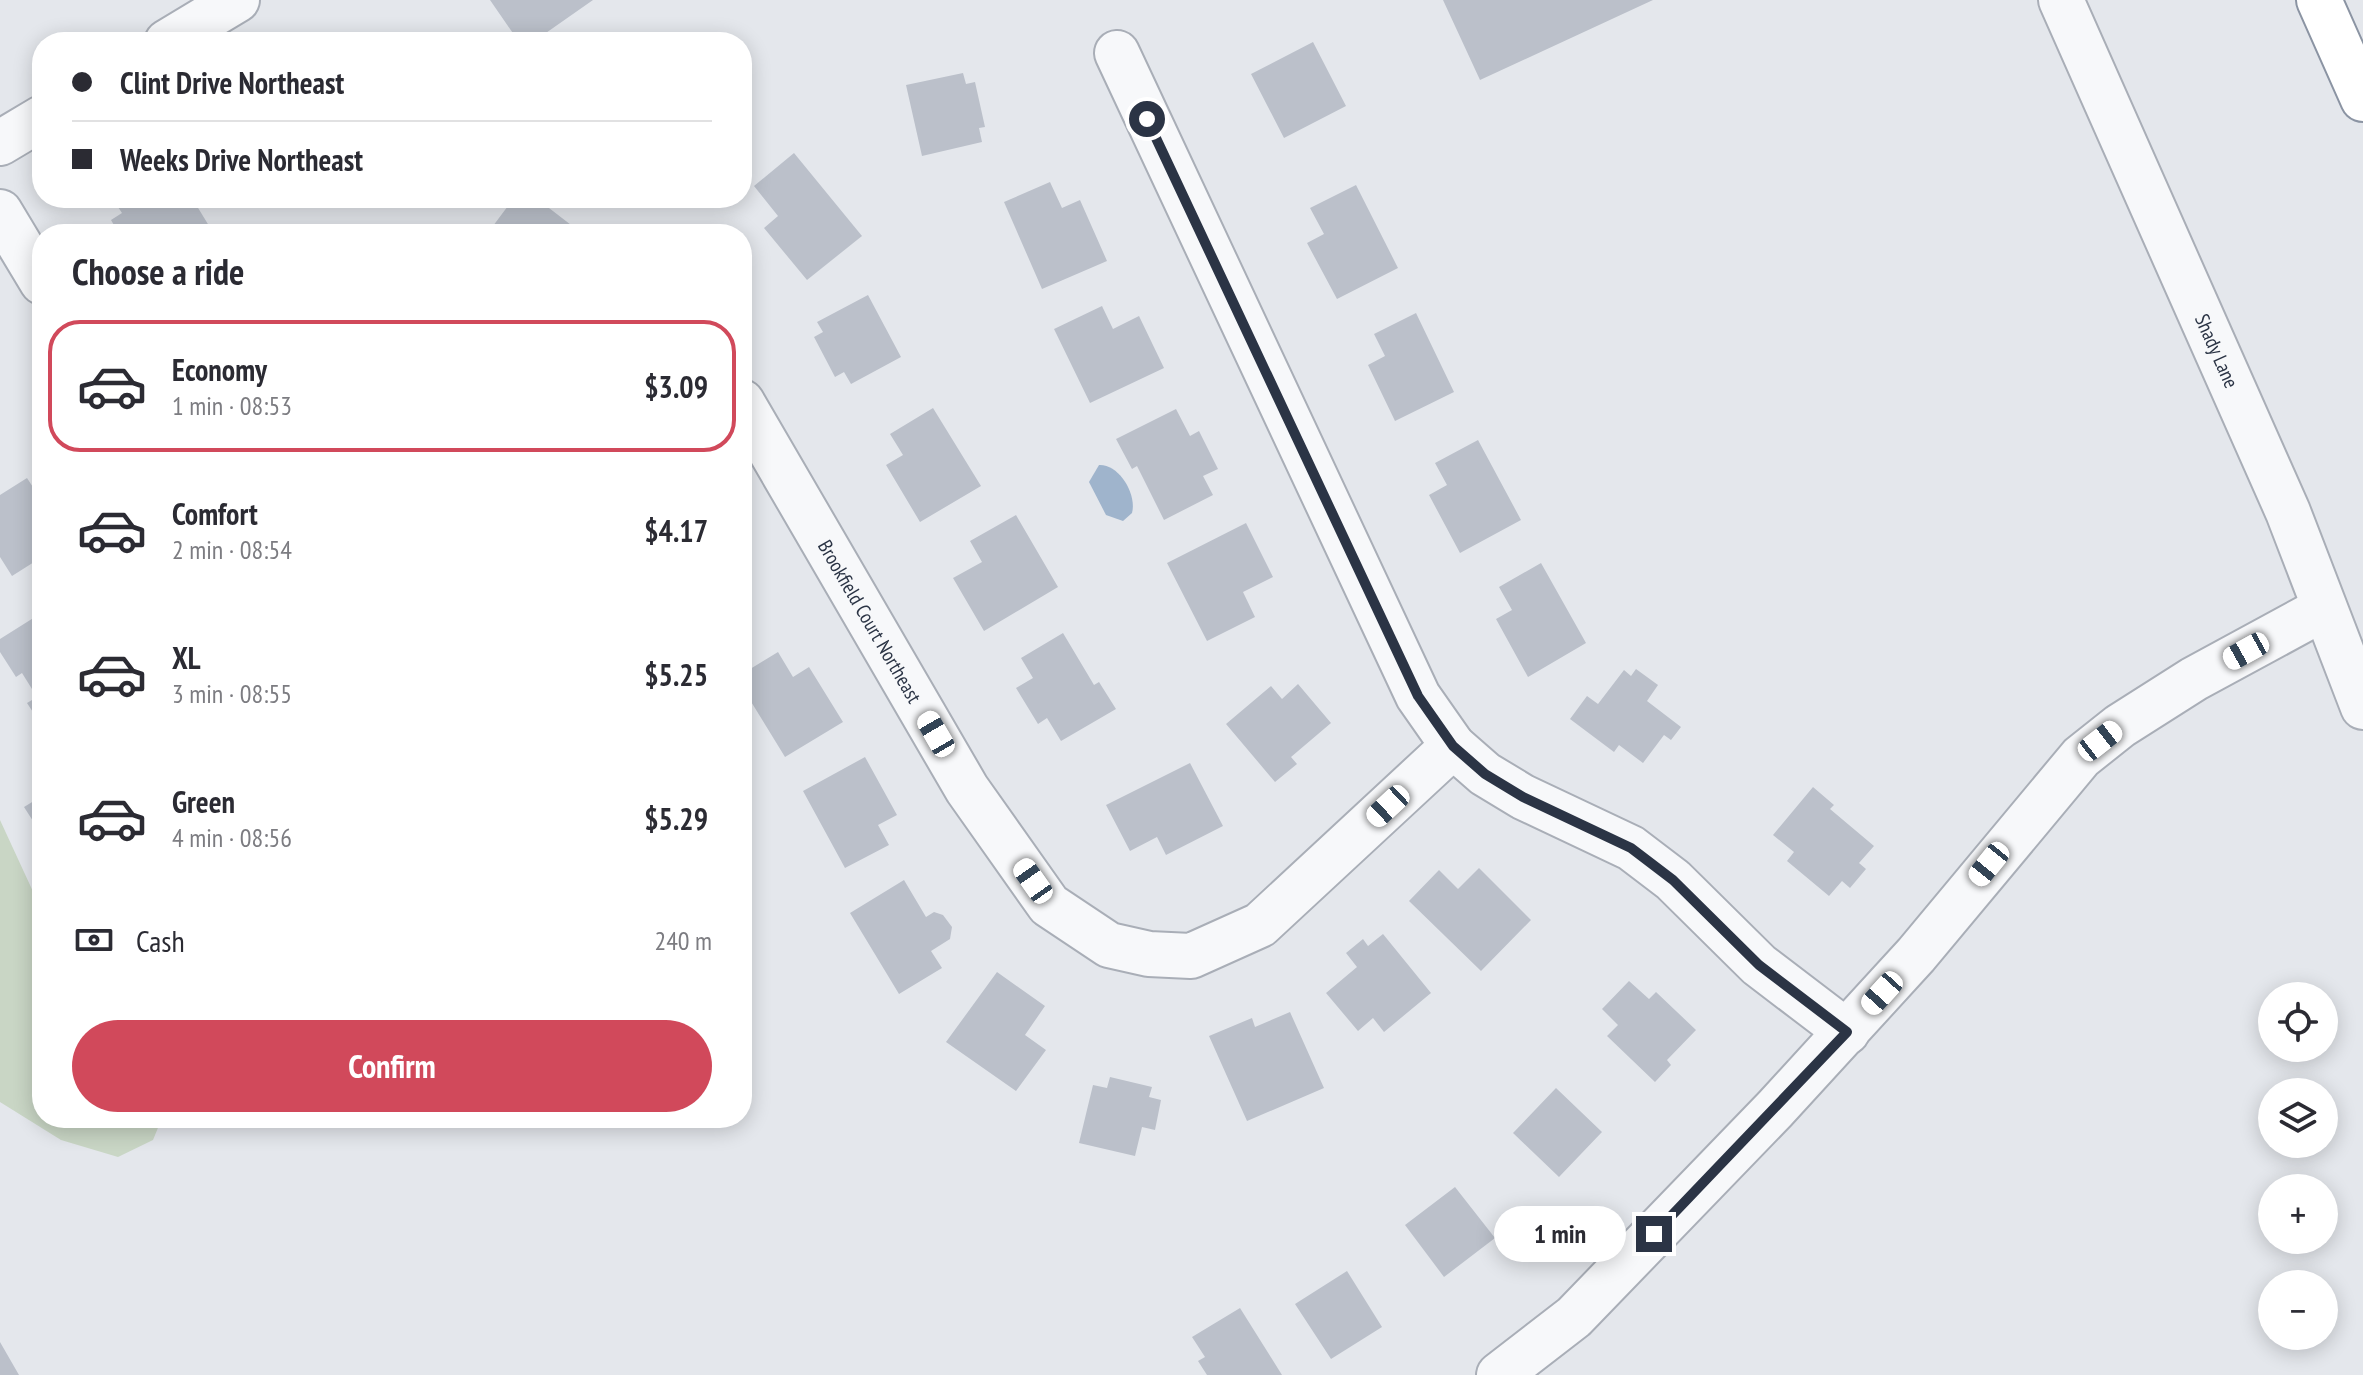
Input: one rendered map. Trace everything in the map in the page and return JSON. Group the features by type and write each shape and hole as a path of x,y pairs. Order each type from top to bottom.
{"highway":[{"path":"2319,0 2363,99"}],"street":[{"path":"184,32 237,0"},
{"name":"Shady Lane","path":"2061,0 2288,512 2363,707"},
{"path":"1117,53 1418,696 1453,746 1485,774 1523,797 1631,848 1673,880 1759,965 1847,1032"},
{"path":"0,143 32,124"},
{"path":"0,212 32,265"},
{"name":"Brookfield Court Northeast","path":"752,419 967,789 1049,905 1109,945 1149,954 1191,956 1260,925 1453,746"},
{"path":"1499,1375 1574,1317 1847,1032 2081,757 2194,679 2323,609"}],"green space":[{"path":"0,820 32,889 32,1122 0,1102"},
{"path":"42,1128 158,1128 153,1140 118,1157 61,1140"}],"water":[{"path":"1099,465 1113,469 1129,489 1132,513 1123,521 1106,515 1089,482"}],"building":[{"path":"490,0 593,0 547,32 512,32"},
{"path":"1443,0 1653,0 1480,80"},
{"path":"1313,42 1346,106 1284,138 1251,74"},
{"path":"963,73 966,84 975,82 985,127 979,128 982,142 922,156 906,85"},
{"path":"794,153 862,236 807,280 764,228 778,216 754,186"},
{"path":"1050,182 1062,208 1080,200 1107,261 1042,289 1004,202"},
{"path":"1356,185 1398,268 1337,299 1307,243 1324,234 1310,208"},
{"path":"119,208 198,208 208,224 113,224 111,220 122,213"},
{"path":"506,208 549,208 570,224 494,224"},
{"path":"868,295 901,357 851,384 844,372 835,377 814,337 823,332 817,322"},
{"path":"1102,306 1113,329 1139,316 1164,368 1090,403 1054,329"},
{"path":"1416,313 1454,392 1395,421 1368,365 1385,356 1374,334"},
{"path":"933,408 981,486 920,522 886,465 903,455 890,434"},
{"path":"1176,409 1190,436 1199,431 1218,469 1203,476 1213,495 1164,520 1137,466 1132,469 1116,439"},
{"path":"1478,440 1521,520 1460,553 1429,495 1447,485 1435,463"},
{"path":"27,478 32,486 32,563 12,576 0,557 0,495"},
{"path":"1016,515 1058,587 984,631 953,578 982,562 970,541"},
{"path":"1246,523 1273,577 1243,592 1255,617 1207,641 1167,563"},
{"path":"1541,563 1586,643 1528,677 1496,619 1512,610 1499,587"},
{"path":"32,619 32,689 22,673 16,677 0,652 0,639"},
{"path":"1063,633 1094,685 1099,682 1116,709 1061,741 1047,718 1038,724 1016,688 1033,678 1021,658"},
{"path":"778,652 793,677 809,667 843,722 785,757 752,703 752,668"},
{"path":"1636,669 1658,685 1647,701 1681,727 1671,740 1664,735 1643,763 1619,745 1614,752 1570,719 1587,696 1598,704 1624,670 1631,676"},
{"path":"1298,684 1331,723 1291,757 1297,764 1275,782 1226,724 1271,686 1282,699"},
{"path":"865,757 897,815 878,825 889,845 845,868 803,791"},
{"path":"1190,763 1223,826 1166,855 1157,837 1130,851 1106,805"},
{"path":"1813,787 1834,805 1830,809 1874,846 1859,863 1866,869 1850,888 1842,881 1829,896 1787,861 1794,852 1773,835"},
{"path":"32,802 32,819 24,807"},
{"path":"1479,868 1531,920 1481,971 1409,901 1439,870 1458,889"},
{"path":"904,880 926,917 934,912 943,915 952,927 950,939 931,951 942,968 899,994 850,913"},
{"path":"1383,934 1431,993 1384,1032 1373,1018 1358,1031 1326,993 1357,967 1346,953 1363,939 1368,946"},
{"path":"997,972 1045,1006 1025,1035 1046,1050 1016,1091 946,1042"},
{"path":"1629,981 1649,999 1656,992 1696,1030 1667,1060 1671,1065 1655,1082 1607,1036 1618,1025 1602,1009"},
{"path":"1290,1012 1324,1088 1247,1121 1209,1036 1252,1018 1255,1027"},
{"path":"1110,1077 1152,1087 1149,1097 1161,1100 1155,1130 1142,1127 1135,1156 1079,1143 1093,1085 1107,1088"},
{"path":"1556,1088 1602,1132 1559,1177 1513,1133"},
{"path":"1455,1187 1495,1238 1444,1277 1405,1225"},
{"path":"1347,1271 1382,1327 1331,1359 1295,1304"},
{"path":"1240,1308 1282,1375 1207,1375 1198,1361 1205,1357 1192,1337"},
{"path":"0,1342 19,1375 0,1375"}],"route":[{"path":"1147,119 1418,696 1453,746 1485,774 1523,797 1631,848 1673,880 1759,965 1847,1032 1654,1234"}]}
